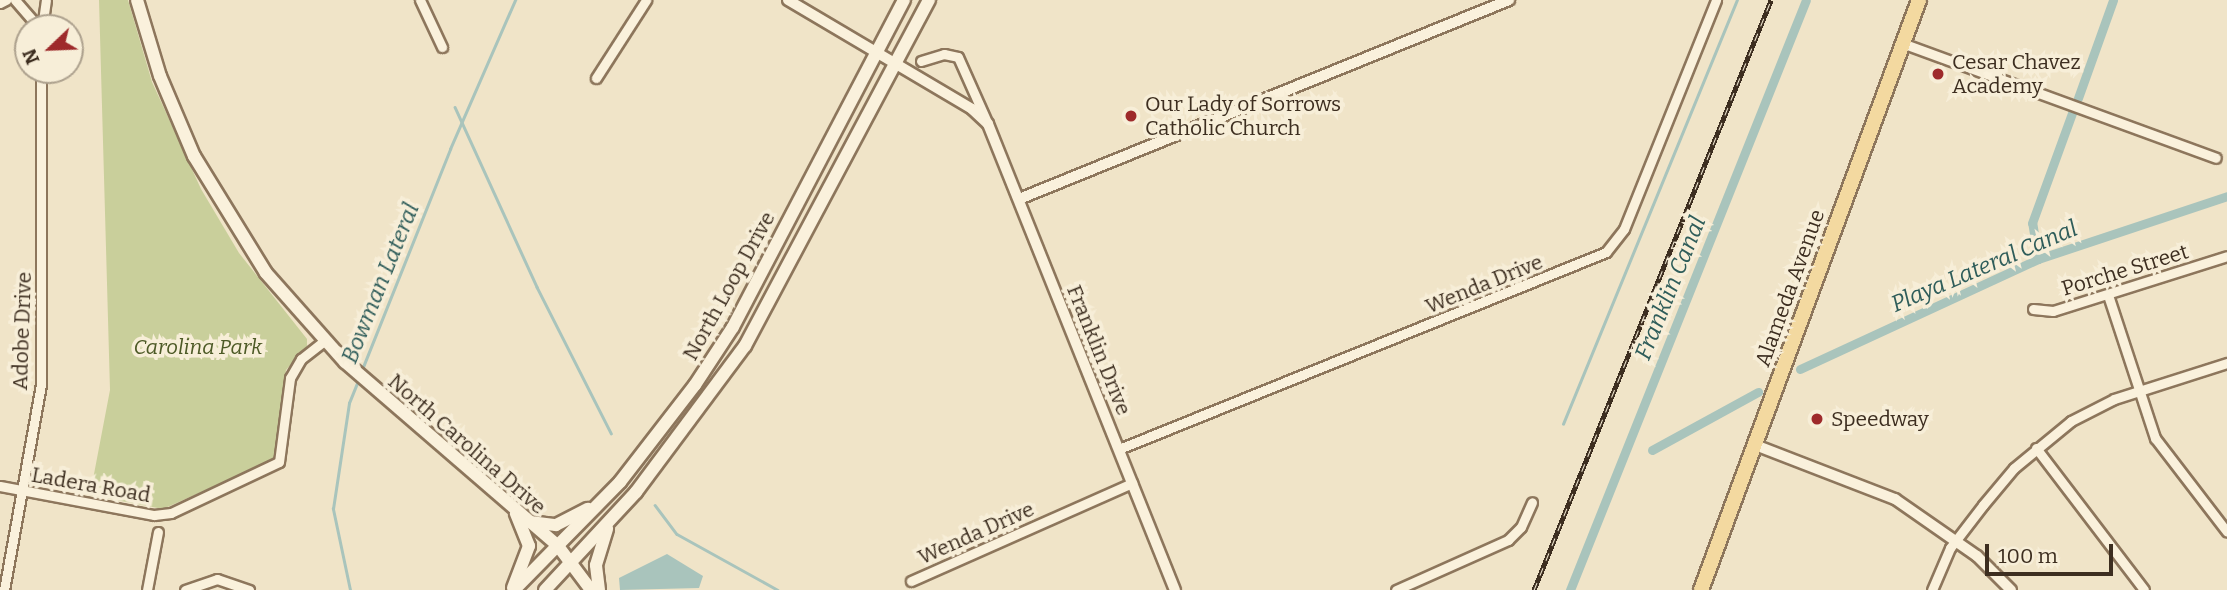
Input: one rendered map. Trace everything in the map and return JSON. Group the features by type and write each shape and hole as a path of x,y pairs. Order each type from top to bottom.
{"main road":[{"name":"North Carolina Drive","path":"137,0 168,96 209,184 265,273 324,341 368,384 558,546 573,562 591,590"},
{"name":"North Loop Drive","path":"513,590 603,500 695,385 733,327 873,54 904,0"},
{"name":"North Loop Drive","path":"545,590 611,520 711,397 791,264 929,0"},
{"name":"Alameda Avenue","path":"1701,590 1919,0"},
{"path":"695,385 711,397"},
{"path":"528,521 556,525 603,500"},
{"path":"512,508 529,546 513,590"},
{"path":"599,590 596,565 611,520"}],"street":[{"path":"0,3 6,0"},
{"path":"15,0 28,14"},
{"path":"420,0 442,47"},
{"path":"596,78 646,0"},
{"path":"788,0 873,54 972,110 988,124"},
{"path":"1019,199 1509,0"},
{"name":"Wenda Drive","path":"1119,449 1606,252 1624,229 1716,0"},
{"path":"1902,43 2217,159"},
{"name":"Franklin Drive","path":"921,61 944,54 958,57 1019,199 1175,590"},
{"name":"Adobe Drive","path":"4,590 41,371 41,84"},
{"name":"Porche Street","path":"2033,309 2053,311 2227,256"},
{"path":"2108,295 2155,438 2227,532"},
{"name":"Ladera Road","path":"0,486 163,515 274,467 284,450 290,378 301,359 324,341"},
{"path":"1933,590 1956,540 2036,448 2086,411 2227,363"},
{"path":"1755,445 1895,499 1956,540 2011,590"},
{"path":"2036,448 2144,590"},
{"name":"Wenda Drive","path":"911,581 1132,483"},
{"path":"1396,590 1410,587 1508,540 1521,527 1532,502"},
{"path":"147,590 158,532"},
{"path":"185,590 217,579 249,590"}],"green space":[{"name":"Carolina Park","path":"99,0 128,0 152,82 201,189 239,253 307,339 307,346 286,370 277,458 163,509 90,495 110,390"}],"water":[{"path":"667,554 703,576 699,588 620,590 619,578"}],"waterway":[{"name":"Bowman Lateral","path":"361,372 450,149 515,0"},
{"path":"1563,424 1737,0"},
{"name":"Franklin Canal","path":"1570,590 1806,0"},
{"path":"2078,98 2113,0"},
{"path":"455,107 537,287 611,433"},
{"path":"2038,259 2032,223 2072,113"},
{"name":"Playa Lateral Canal","path":"1800,369 2038,259 2227,196"},
{"name":"Bowman Lateral","path":"350,590 333,509 349,403 359,378"},
{"name":"Playa Lateral Canal","path":"1652,450 1758,392"},
{"path":"655,505 677,534 778,590"}],"railway":[{"path":"1534,590 1771,0"}],"place":[{"name":"Cesar Chavez Academy","path":"1938,74"},
{"name":"Our Lady of Sorrows Catholic Church","path":"1131,116"},
{"name":"Speedway","path":"1817,419"}]}
